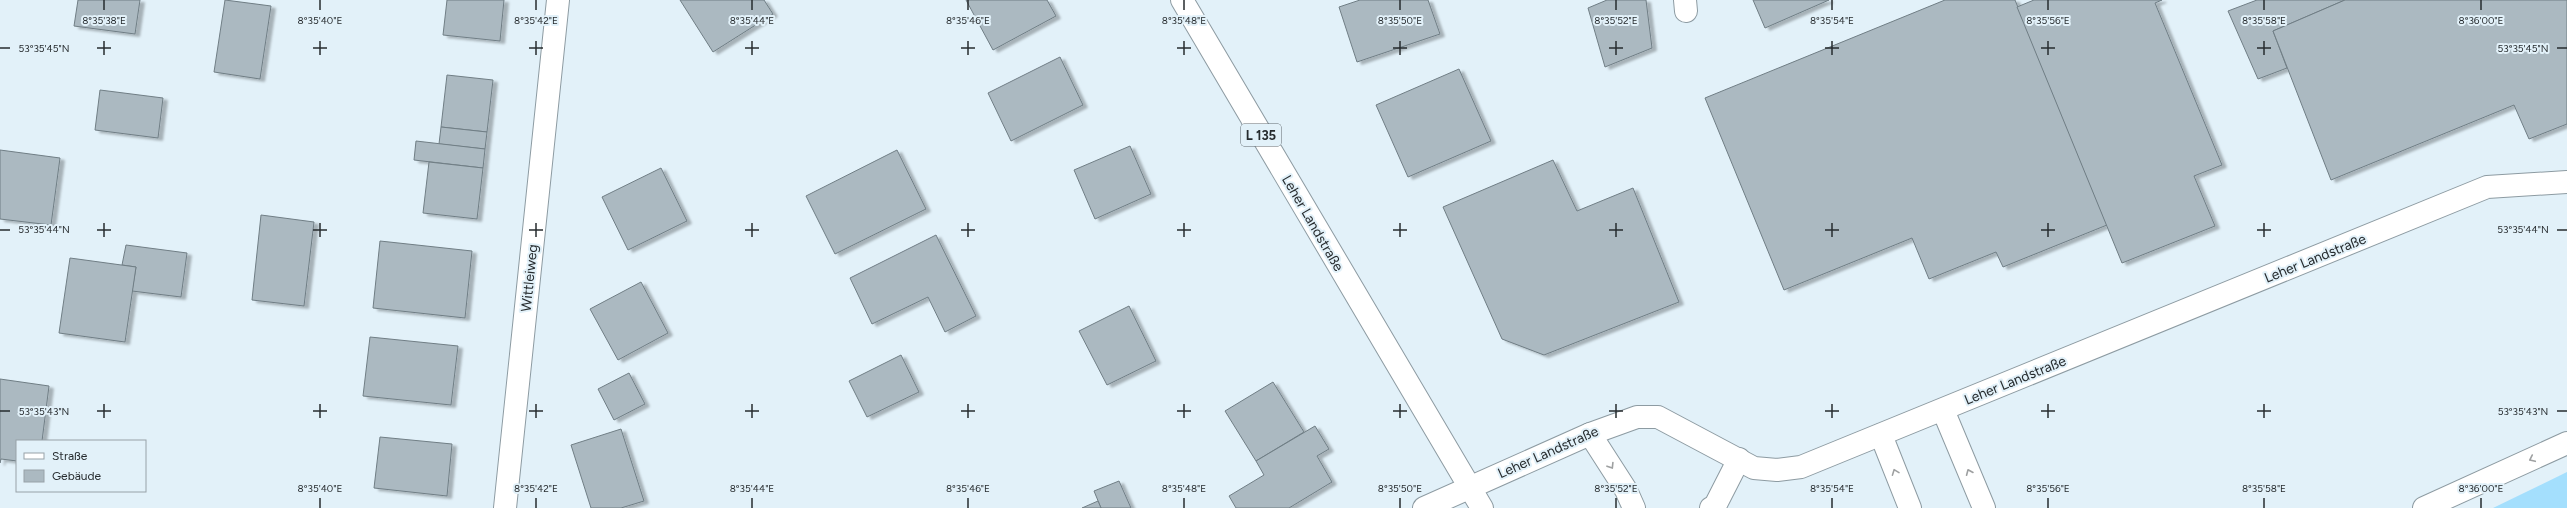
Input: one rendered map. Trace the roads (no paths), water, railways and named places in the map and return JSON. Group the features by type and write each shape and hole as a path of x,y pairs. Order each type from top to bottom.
{"main road":[{"name":"Wittleiweg","path":"505,508 558,0"},
{"name":"Leher Landstraße","path":"1182,0 1482,508"},
{"name":"Leher Landstraße","path":"1469,486 1590,434 1637,416 1658,417 1754,468 1777,470 1801,467 2487,187 2567,182"},
{"path":"1943,410 1984,508"},
{"path":"1590,434 1626,490 1634,508"},
{"path":"1881,435 1910,508"},
{"path":"2424,508 2567,443"},
{"path":"1711,508 1715,506 1738,459"},
{"path":"1424,508 1469,486"}]}
